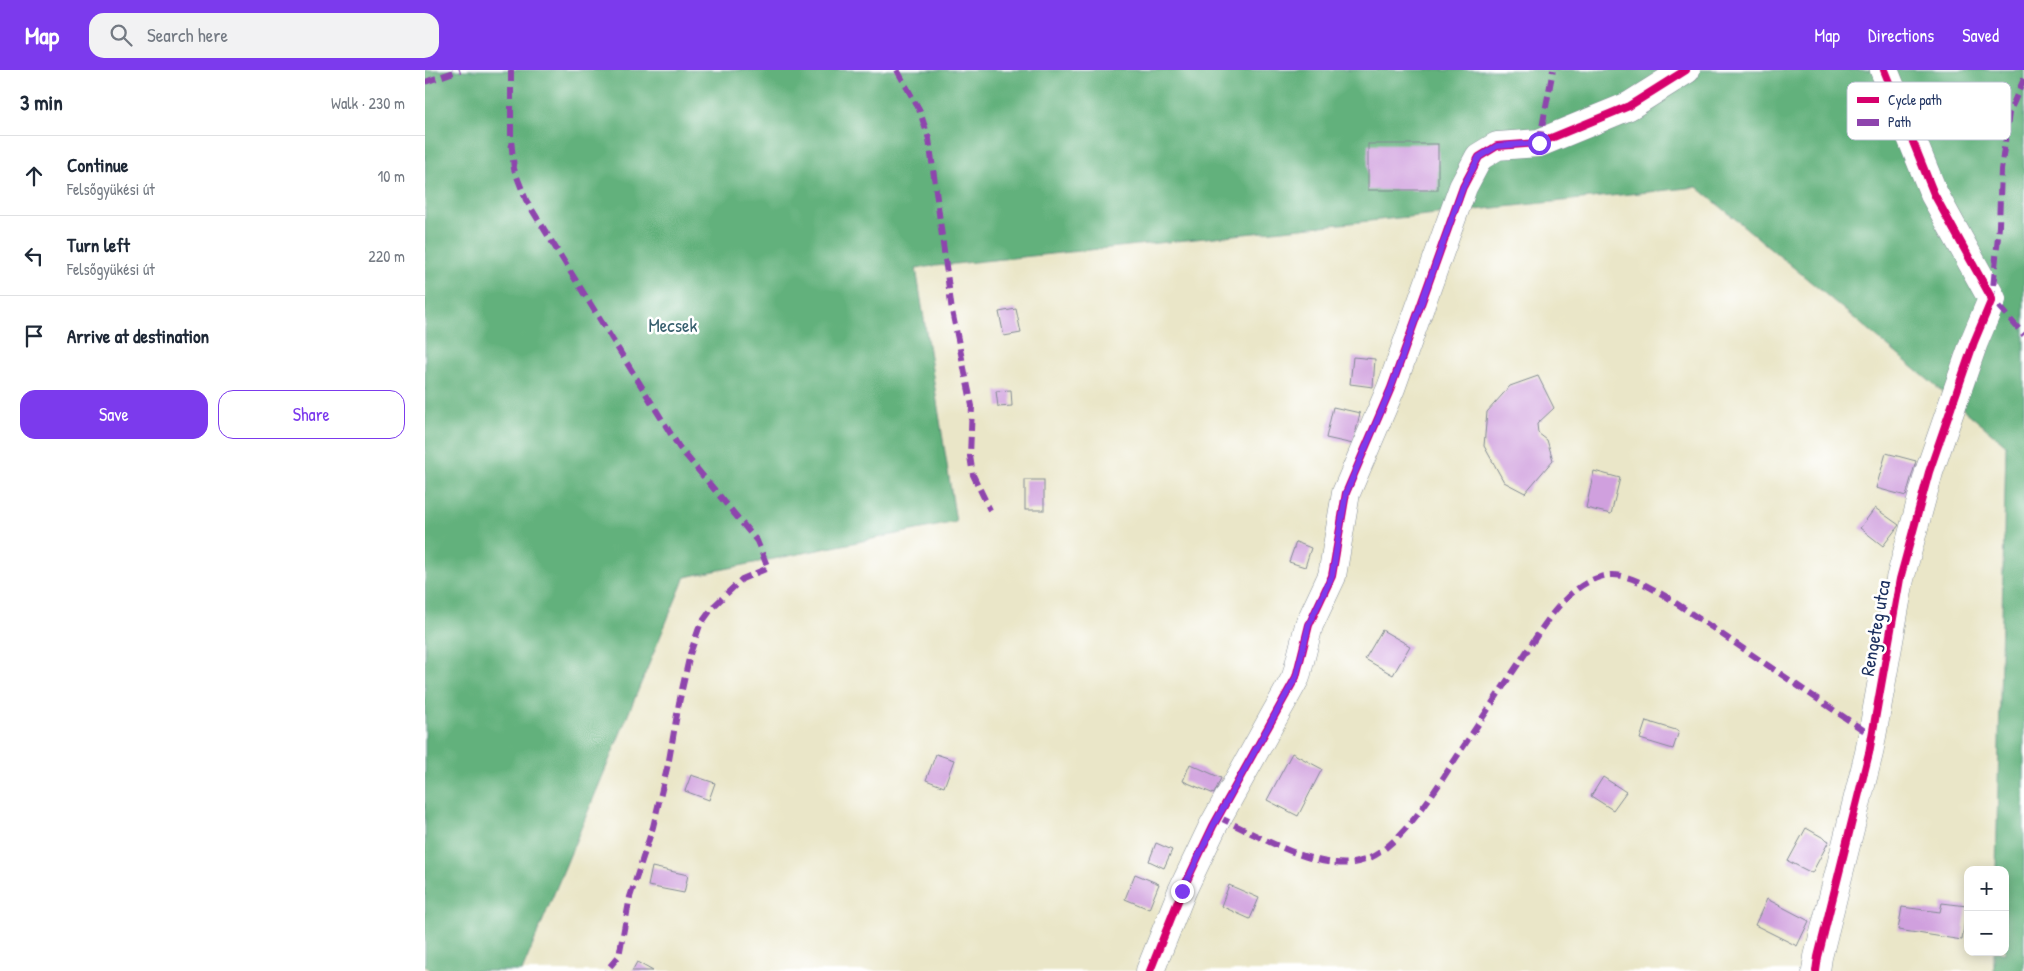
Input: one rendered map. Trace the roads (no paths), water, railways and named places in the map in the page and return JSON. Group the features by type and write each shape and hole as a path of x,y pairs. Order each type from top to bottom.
{"street":[{"path":"1150,971 1182,891 1213,826 1296,677 1309,624 1332,576 1346,493 1391,388 1463,187 1479,157 1497,146 1539,143 1629,106 1686,70"},
{"name":"Rengeteg utca","path":"1884,70 1889,82"},
{"name":"Rengeteg utca","path":"1816,971 1869,753 1900,579 1929,472 1992,299 1934,194 1912,140"}],"park label":[{"name":"Mecsek","path":"673,325"}]}
